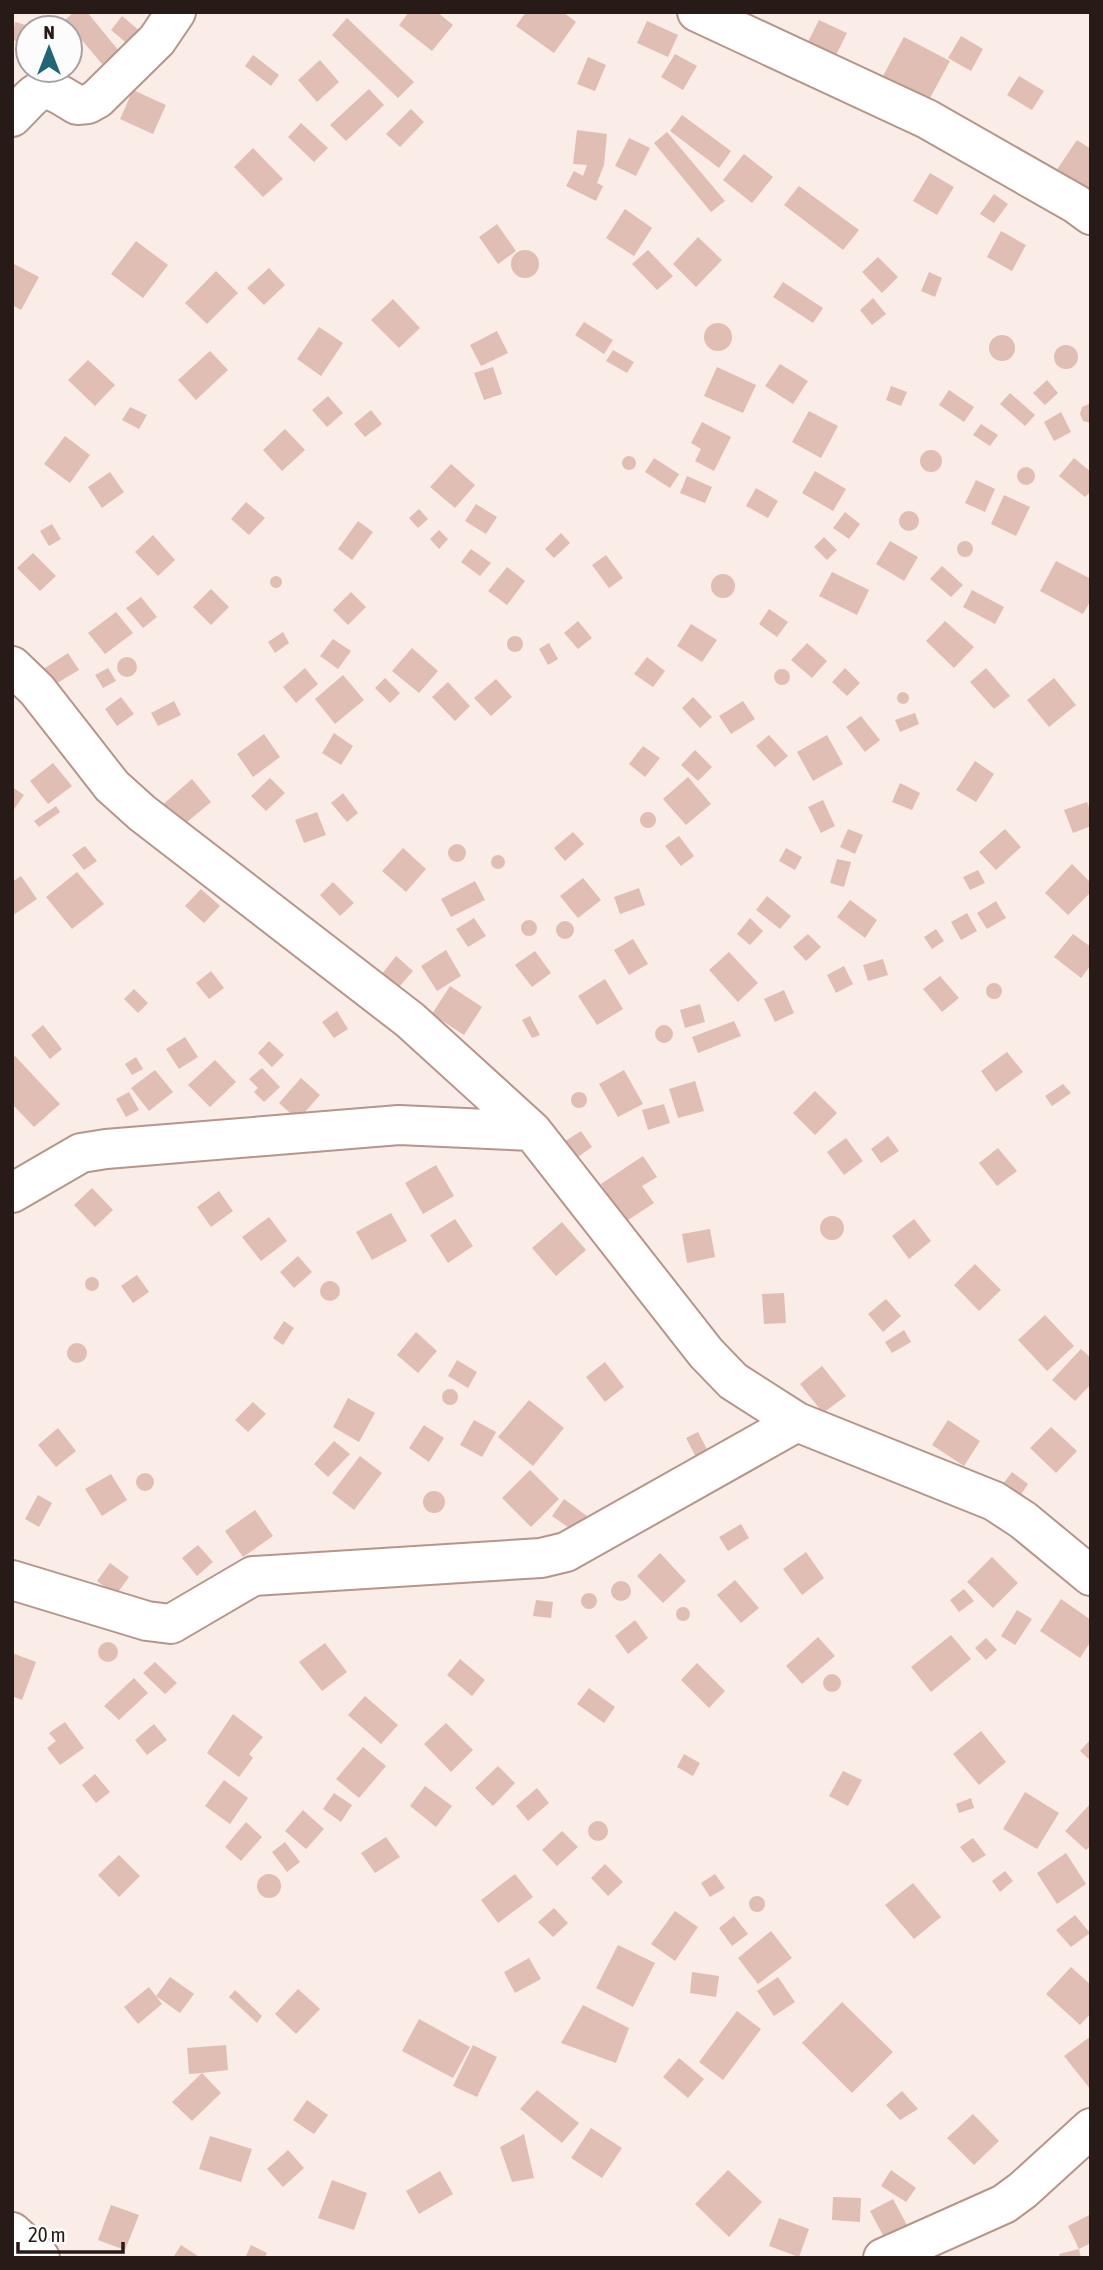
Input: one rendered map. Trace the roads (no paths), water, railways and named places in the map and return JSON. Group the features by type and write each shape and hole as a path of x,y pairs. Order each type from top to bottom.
{"street":[{"path":"12,117 36,93 44,89 53,90 77,105 88,104 97,99 157,40 176,12"},
{"path":"697,12 927,119 1091,215"},
{"path":"12,666 37,690 112,786 153,821 410,1020 532,1131 706,1353 733,1381 797,1422 993,1501 1023,1520 1091,1577"},
{"path":"12,1193 81,1153 106,1149 399,1125 532,1131"},
{"path":"12,1580 147,1621 171,1624 253,1576 541,1558 566,1552 797,1422"},
{"path":"883,2258 1004,2204 1091,2128"},
{"path":"12,2232 40,2258"}]}
